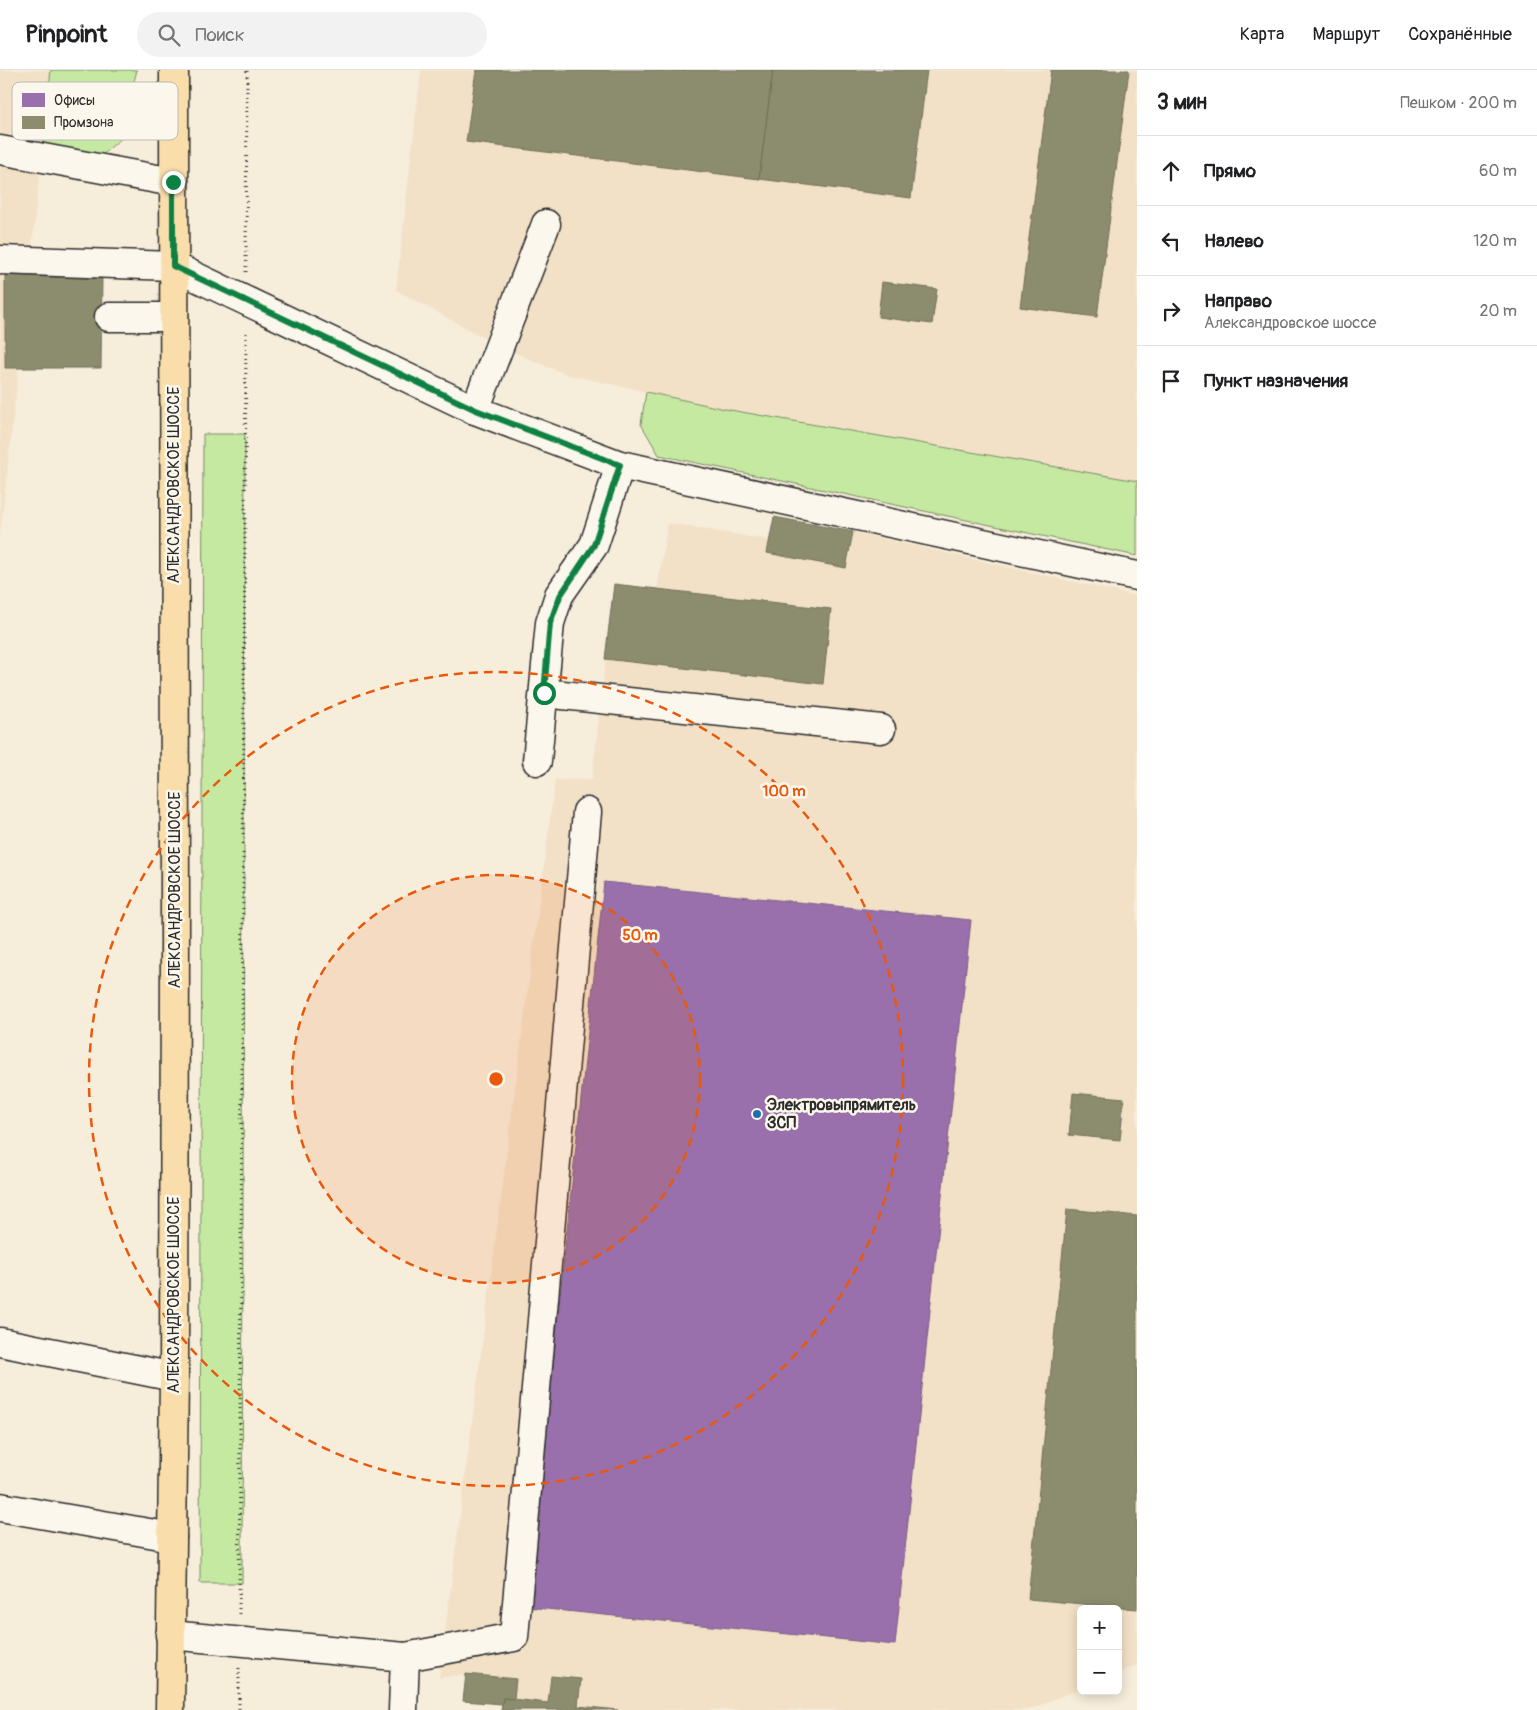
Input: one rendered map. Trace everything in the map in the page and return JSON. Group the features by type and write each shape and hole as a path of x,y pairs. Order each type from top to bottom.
{"main road":[{"name":"АЛЕКСАНДРОВСКОЕ ШОССЕ","path":"170,1710 174,1377 175,940 173,140"}],"lane":[{"path":"0,150 173,182"},
{"path":"476,410 546,224"},
{"path":"0,260 173,266 476,410 620,465 1137,576"},
{"path":"109,317 174,317"},
{"path":"537,761 550,623 560,596 594,545 620,465"},
{"path":"544,693 881,730"},
{"path":"170,1636 405,1657 514,1637 587,812"},
{"path":"0,1342 174,1377"},
{"path":"0,1507 172,1537"},
{"path":"403,1710 405,1657"}],"path":[{"path":"239,1710 247,70"}],"shaded area":[{"path":"0,70 51,70 50,82 12,82 12,140 43,140 0,537"},
{"path":"421,70 1137,70 1137,481 730,410 565,374 501,347 396,290"},
{"path":"774,517 853,532 1137,596 1137,1665 1122,1671 1122,1605 1077,1605 1077,1690 1028,1710 501,1710 502,1704 463,1701 466,1674 439,1678 555,780 592,779 614,584 657,589 668,523 769,540"}],"green space":[{"path":"51,70 137,70 134,82 50,82"},
{"path":"44,140 119,140 102,155 43,146"},
{"path":"646,392 730,410 1137,481 1137,556 659,455 641,424"},
{"path":"203,434 245,434 242,1583 200,1583"}],"building: Офисы":[{"path":"604,882 971,920 895,1645 527,1607"}],"building: Промзона":[{"path":"476,70 773,70 759,179 466,142"},
{"path":"773,70 927,70 911,198 759,179"},
{"path":"1051,70 1129,70 1097,317 1020,307"},
{"path":"5,274 102,275 101,368 5,368"},
{"path":"882,282 937,289 932,324 878,317"},
{"path":"774,517 853,532 846,568 767,553"},
{"path":"614,584 831,609 823,684 605,659"},
{"path":"1073,1093 1124,1098 1120,1140 1069,1135"},
{"path":"1067,1209 1137,1216 1137,1609 1122,1608 1122,1605 1093,1605 1028,1599"},
{"path":"466,1674 516,1679 514,1699 503,1698 502,1704 463,1701"},
{"path":"551,1676 581,1679 578,1706 618,1710 501,1710 503,1698 548,1703"}],"place":[{"name":"Электровыпрямитель ЗСП","path":"757,1114"}],"route":[{"path":"173,182 173,266 476,410 620,465 594,545 560,596 550,623 544,693"}]}
